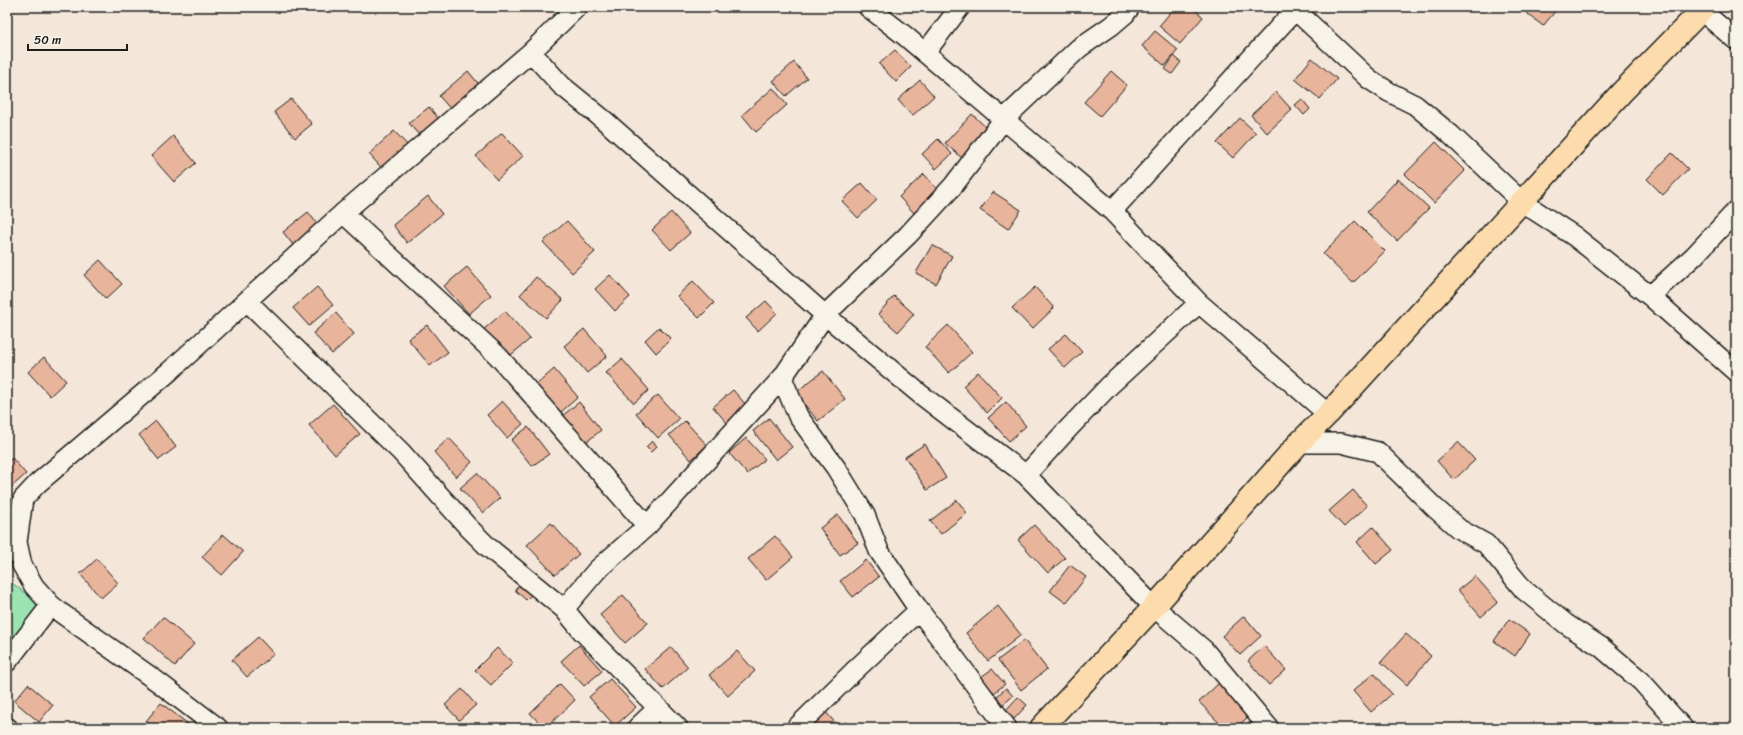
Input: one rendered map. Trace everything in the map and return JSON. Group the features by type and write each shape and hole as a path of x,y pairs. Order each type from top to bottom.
{"main road":[{"path":"1042,728 1154,607 1299,443 1328,414 1622,92 1702,8"}],"street":[{"path":"7,512 23,499 38,483 170,371 343,213 531,52 577,7"},
{"path":"868,7 1004,119 1112,211 1199,303 1328,414"},
{"path":"925,53 960,7"},
{"path":"564,609 597,570 647,526 782,378 825,315 908,235 953,186 1004,119 1074,53 1111,26 1125,14 1130,7"},
{"path":"1112,211 1293,8 1369,79 1389,92 1415,105 1450,134 1522,202 1574,236 1650,296 1736,372"},
{"path":"1702,8 1736,40"},
{"path":"531,52 561,85 604,120 825,315 920,394 1026,475 1154,607 1204,650 1269,728"},
{"path":"1650,296 1694,256 1736,211"},
{"path":"343,213 498,356 647,526"},
{"path":"247,301 401,452 449,507 488,547 564,609 582,631 678,728"},
{"path":"1026,475 1109,386 1199,303"},
{"path":"782,378 798,416 865,515 879,552 919,610 1007,728"},
{"path":"1299,443 1341,443 1378,452 1434,508 1459,529 1486,544 1524,590 1566,624 1600,647 1641,681 1683,728"},
{"path":"23,499 17,542 22,565 34,586 51,605 158,682 218,728"},
{"path":"7,662 51,605"},
{"path":"796,728 919,610"},
{"path":"637,728 658,708"}],"green space":[{"path":"7,579 43,607 7,653"}],"building":[{"path":"1175,7 1192,7 1203,17 1180,44 1159,26"},
{"path":"1519,7 1555,7 1557,9 1543,26"},
{"path":"1155,31 1178,50 1165,66 1142,46"},
{"path":"895,50 911,67 896,82 879,64"},
{"path":"1174,56 1181,62 1172,74 1165,69"},
{"path":"1312,58 1337,79 1320,99 1295,79"},
{"path":"794,62 807,78 786,96 773,81"},
{"path":"468,71 482,88 454,113 439,96"},
{"path":"1111,71 1127,85 1100,116 1084,102"},
{"path":"920,80 934,96 912,116 898,100"},
{"path":"773,88 787,105 756,132 742,115"},
{"path":"1276,92 1292,110 1267,133 1251,115"},
{"path":"291,99 312,124 295,138 274,112"},
{"path":"1302,99 1310,109 1304,115 1295,105"},
{"path":"429,107 443,124 423,140 409,123"},
{"path":"972,114 991,132 964,160 945,143"},
{"path":"1240,118 1256,133 1233,158 1217,143"},
{"path":"394,131 413,151 387,174 369,154"},
{"path":"502,133 523,156 497,180 476,156"},
{"path":"173,136 196,163 174,182 151,156"},
{"path":"938,139 952,154 936,169 922,154"},
{"path":"1436,142 1465,171 1434,203 1405,174"},
{"path":"1672,153 1688,169 1663,195 1647,179"},
{"path":"1736,167 1736,179 1730,173"},
{"path":"924,174 940,192 915,214 899,197"},
{"path":"1398,179 1429,208 1397,241 1367,212"},
{"path":"862,183 877,200 858,218 842,201"},
{"path":"993,192 1021,210 1008,229 980,210"},
{"path":"428,196 442,214 407,243 393,225"},
{"path":"308,212 322,230 297,250 283,232"},
{"path":"671,212 690,233 671,250 652,230"},
{"path":"567,221 595,252 572,273 543,242"},
{"path":"1355,221 1385,251 1353,283 1323,254"},
{"path":"932,245 952,256 936,284 916,273"},
{"path":"100,260 122,284 106,299 84,275"},
{"path":"467,267 491,295 469,314 444,286"},
{"path":"610,275 630,297 615,311 595,289"},
{"path":"536,277 563,300 546,318 520,295"},
{"path":"693,281 714,303 699,318 677,296"},
{"path":"317,287 333,305 309,326 293,308"},
{"path":"1035,287 1054,308 1032,329 1012,308"},
{"path":"894,296 914,314 898,332 878,314"},
{"path":"766,301 777,313 758,331 746,318"},
{"path":"505,311 530,339 506,359 482,331"},
{"path":"336,313 354,334 332,354 313,333"},
{"path":"427,325 448,352 430,366 408,339"},
{"path":"948,325 972,352 949,373 925,347"},
{"path":"659,327 671,339 656,353 645,340"},
{"path":"584,329 607,356 587,373 564,346"},
{"path":"1066,334 1082,352 1065,368 1048,349"},
{"path":"44,357 66,381 50,396 28,372"},
{"path":"622,359 649,390 634,403 606,373"},
{"path":"554,369 578,397 560,413 535,386"},
{"path":"823,371 845,399 818,421 795,393"},
{"path":"978,372 1002,398 987,413 963,386"},
{"path":"733,390 747,406 727,423 713,407"},
{"path":"658,395 679,419 658,438 636,413"},
{"path":"502,401 523,424 507,438 487,415"},
{"path":"579,402 601,430 583,445 561,417"},
{"path":"1006,402 1026,426 1009,441 988,418"},
{"path":"333,404 360,434 335,455 309,425"},
{"path":"769,418 792,447 776,460 753,431"},
{"path":"156,421 176,447 159,460 139,435"},
{"path":"685,421 707,445 691,460 669,435"},
{"path":"528,427 549,454 532,466 511,440"},
{"path":"449,438 472,462 456,477 434,452"},
{"path":"746,438 765,459 747,474 729,453"},
{"path":"652,441 657,446 651,452 646,447"},
{"path":"1458,442 1475,460 1454,480 1437,461"},
{"path":"925,444 946,478 927,490 905,457"},
{"path":"12,458 26,474 8,490 7,463"},
{"path":"477,473 500,498 483,513 460,488"},
{"path":"1353,490 1367,506 1344,527 1329,511"},
{"path":"957,500 967,513 941,534 930,521"},
{"path":"838,515 858,543 840,555 820,528"},
{"path":"551,523 579,554 555,575 527,545"},
{"path":"1034,525 1065,558 1048,573 1018,540"},
{"path":"1373,527 1393,550 1376,564 1357,542"},
{"path":"223,534 243,552 222,575 202,557"},
{"path":"775,536 793,557 766,580 748,559"},
{"path":"97,559 118,583 101,598 80,574"},
{"path":"866,560 879,577 853,597 840,581"},
{"path":"1070,565 1086,577 1066,603 1050,591"},
{"path":"1475,576 1498,602 1481,617 1458,590"},
{"path":"521,583 532,594 526,600 515,590"},
{"path":"623,595 648,623 625,643 600,615"},
{"path":"998,606 1021,635 988,661 966,633"},
{"path":"1244,616 1261,636 1240,655 1222,636"},
{"path":"163,617 194,644 175,666 144,638"},
{"path":"1509,619 1530,634 1515,656 1494,641"},
{"path":"1406,634 1431,656 1407,685 1381,662"},
{"path":"258,637 274,654 247,677 232,660"},
{"path":"1024,640 1047,669 1021,690 998,660"},
{"path":"579,645 602,671 584,686 561,661"},
{"path":"1264,646 1286,670 1269,685 1248,661"},
{"path":"671,647 688,667 663,689 645,669"},
{"path":"497,648 513,663 491,685 475,670"},
{"path":"737,651 755,671 728,696 709,675"},
{"path":"992,669 1005,684 994,693 981,677"},
{"path":"1374,673 1392,694 1371,712 1353,691"},
{"path":"610,679 636,707 615,726 589,697"},
{"path":"1219,683 1249,716 1236,728 1224,728 1199,702"},
{"path":"28,684 53,705 39,722 14,701"},
{"path":"560,684 575,700 546,728 544,728 530,713"},
{"path":"1006,688 1013,696 1001,706 995,698"},
{"path":"462,689 476,705 459,720 445,705"},
{"path":"1018,697 1027,705 1014,719 1005,711"},
{"path":"161,703 188,724 185,728 155,728 146,721"},
{"path":"824,710 839,727 804,728"},
{"path":"846,722 851,728 838,728"}]}
